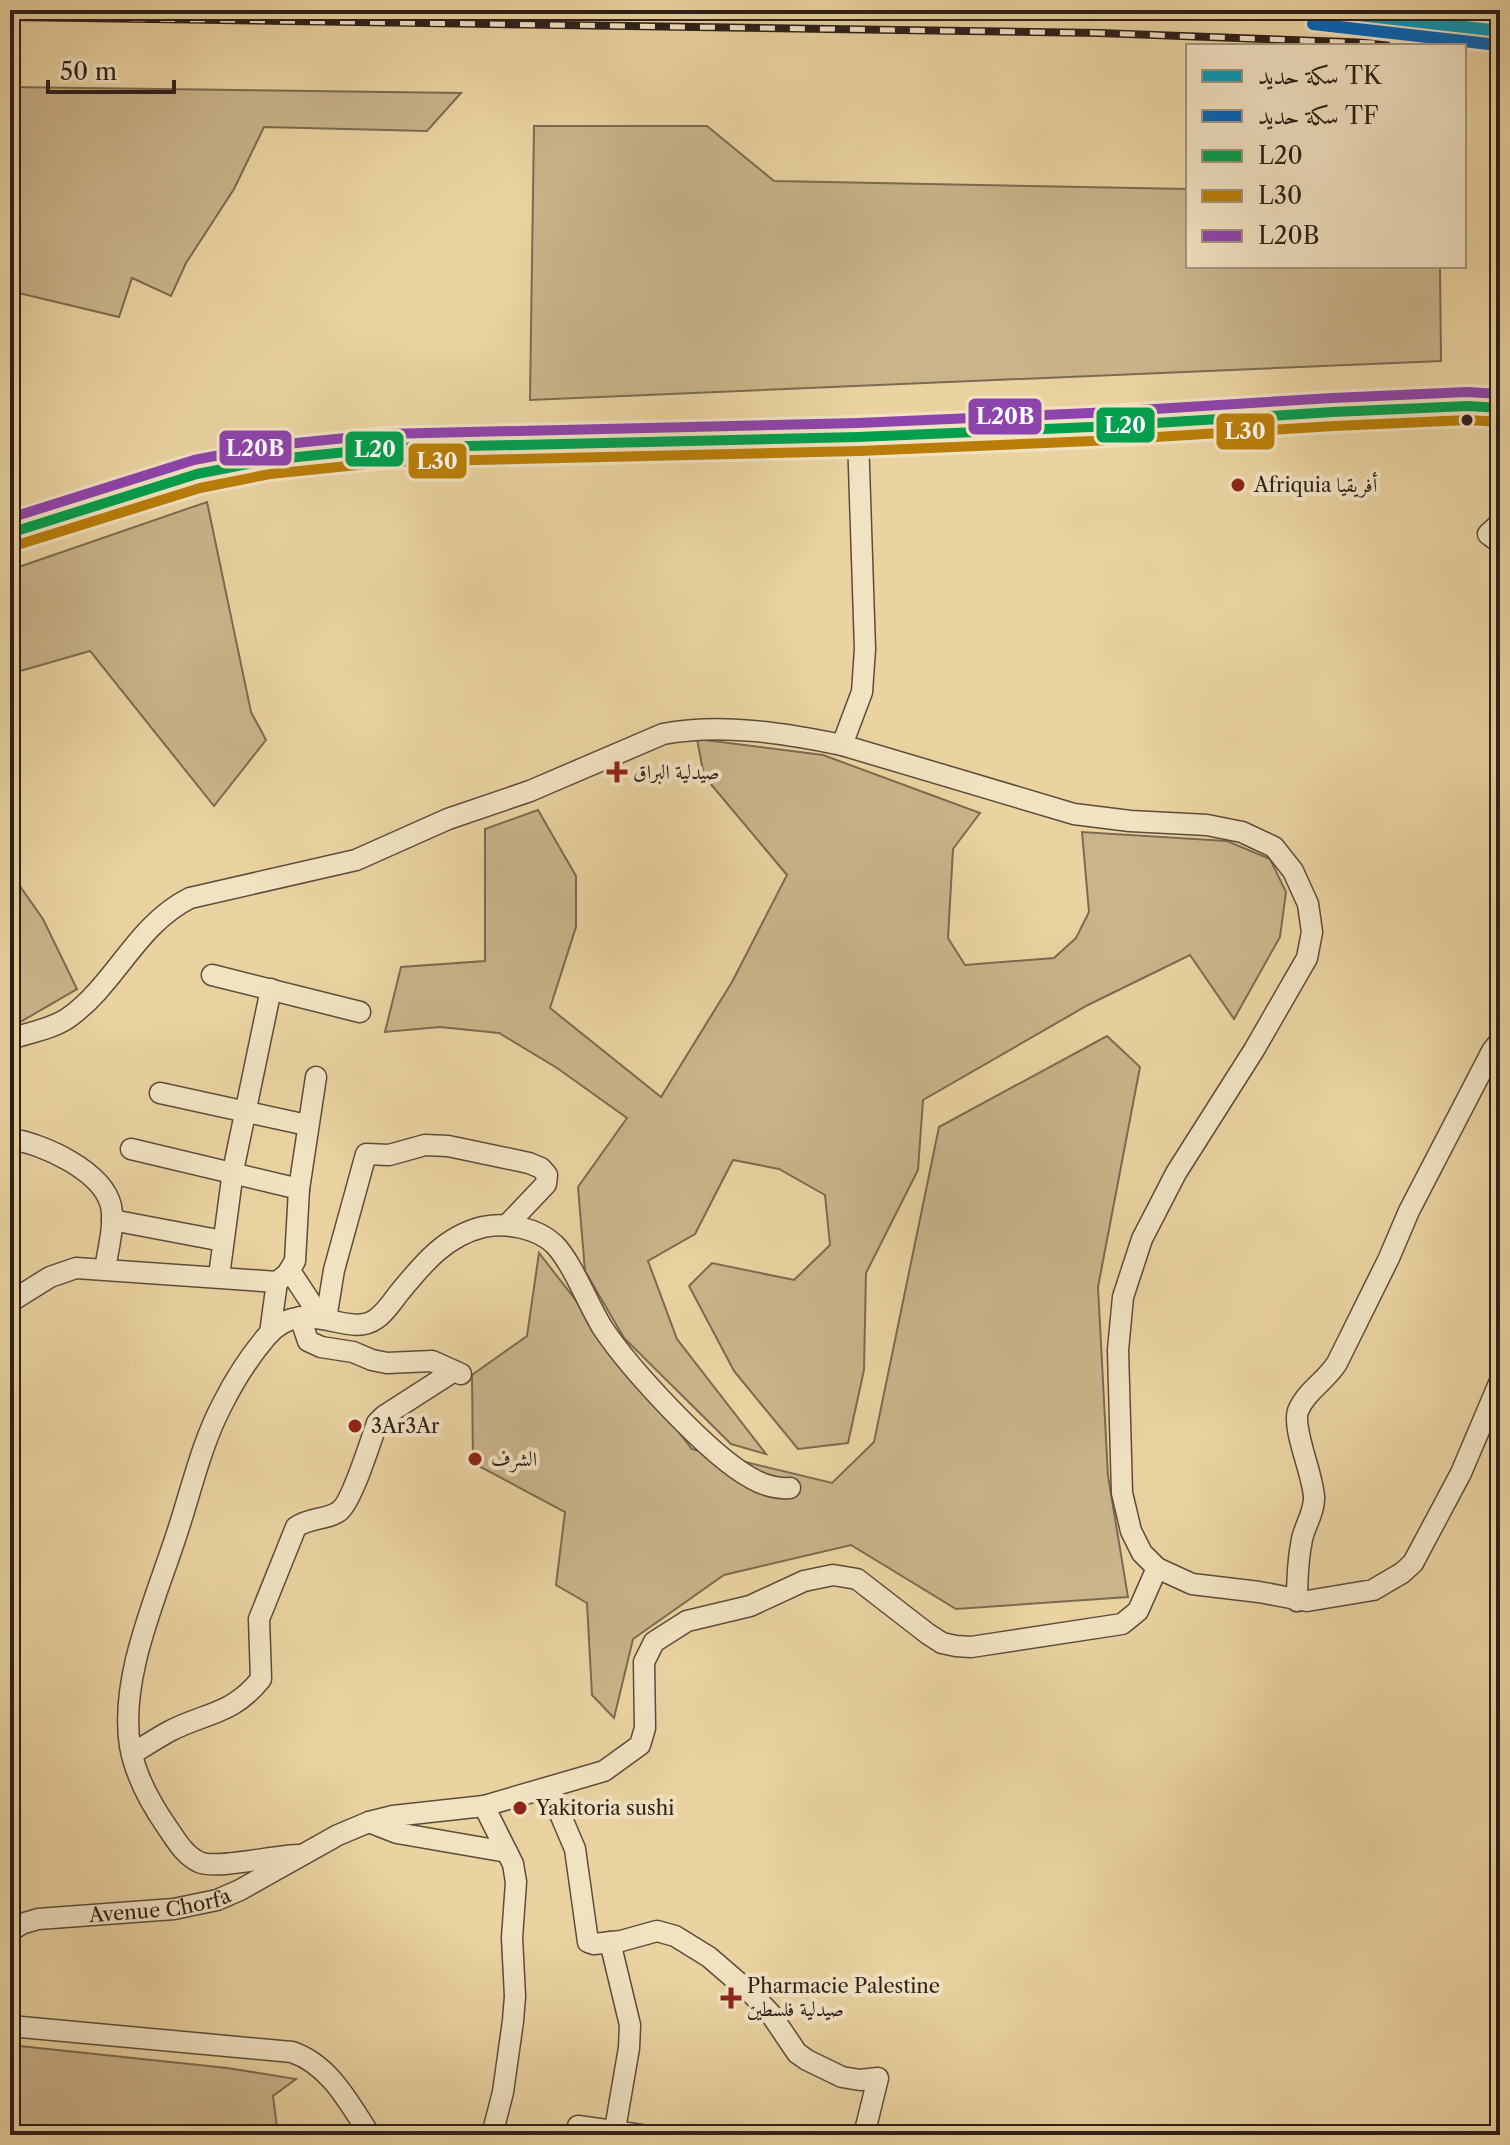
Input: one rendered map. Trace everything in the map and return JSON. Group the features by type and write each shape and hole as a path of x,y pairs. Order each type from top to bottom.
{"main road":[{"path":"10,533 197,474 268,460 386,448 858,437 1333,412 1468,406 1500,408"}],"street":[{"path":"842,745 862,692 865,649 858,437"},
{"path":"1500,523 1488,534 1500,543"},
{"path":"10,1039 65,1021 111,976 152,924 171,907 190,898 356,860 448,819 530,791 663,734 685,730 717,729 803,737 842,745 1074,814 1207,825 1242,832 1274,847 1293,871 1308,904 1312,932 1307,958 1254,1050 1176,1173 1142,1239 1123,1297 1118,1350 1122,1493 1131,1531 1142,1553 1157,1568 1192,1584 1259,1592 1297,1601 1373,1590 1413,1563 1461,1473 1500,1381"},
{"path":"212,975 360,1012"},
{"path":"219,1276 233,1171 271,989"},
{"path":"1297,1601 1302,1538 1315,1500 1307,1457 1297,1428 1297,1415 1304,1398 1330,1375 1337,1363 1409,1211 1500,1041"},
{"path":"300,1855 263,1857 217,1865 194,1859 181,1847 160,1817 132,1754 129,1699 135,1662 197,1469 222,1404 270,1333 283,1276 295,1261 299,1189 316,1077"},
{"path":"160,1093 307,1125"},
{"path":"10,1139 42,1147 80,1168 108,1196 112,1220 105,1269"},
{"path":"323,1319 366,1154 397,1154 430,1145 493,1153 535,1165 547,1175 546,1184 507,1225"},
{"path":"131,1149 299,1189"},
{"path":"112,1220 223,1241"},
{"path":"270,1333 300,1317 358,1324 374,1321 441,1247 478,1228 507,1225 529,1231 553,1243 615,1345 662,1398 726,1461 763,1484 790,1488"},
{"path":"10,1302 64,1271 105,1269 219,1276 283,1276 323,1319"},
{"path":"132,1754 171,1731 235,1705 252,1691 261,1679 259,1619 296,1527 306,1520 339,1512 348,1501 377,1423 384,1416 460,1373 432,1361 387,1363 353,1352 321,1347 308,1341 300,1317"},
{"name":"Avenue Chorfa","path":"10,1932 21,1924 38,1919 174,1909 217,1900 369,1822 393,1816 484,1806 604,1771 640,1745 645,1728 645,1657 659,1637 687,1621 750,1606 804,1581 840,1575 865,1582 942,1643 971,1647 1122,1624 1138,1611 1157,1568"},
{"path":"549,1788 575,1849 586,1939 592,1944 610,1942 657,1931 682,1939 718,1964 765,2006 797,2053 842,2077 860,2080 878,2078 866,2134"},
{"path":"484,1806 515,1870 516,1882 512,1938 515,1996 503,2092 492,2135"},
{"path":"369,1822 397,1833 507,1852"},
{"path":"610,1942 630,2025 614,2133"},
{"path":"10,2026 292,2052 310,2060 327,2073 370,2135"},
{"path":"578,2126 641,2135"}],"shaded area":[{"path":"10,87 461,93 427,131 264,127 234,189 186,263 171,296 132,278 119,317 10,291"},
{"path":"534,126 707,126 774,181 1186,189 1186,268 1440,268 1441,361 530,400"},
{"path":"207,502 251,712 266,740 214,806 90,651 10,674 10,570"},
{"path":"697,739 823,755 980,813 953,849 948,938 965,965 1054,958 1076,938 1089,912 1082,832 1227,841 1270,859 1286,892 1280,937 1234,1019 1190,955 1088,1005 923,1100 918,1170 866,1273 864,1370 848,1443 798,1449 734,1371 689,1286 712,1263 794,1280 830,1245 825,1195 779,1169 733,1160 695,1234 648,1261 677,1339 766,1454 731,1444 624,1338 585,1271 578,1187 627,1118 557,1068 499,1033 440,1027 385,1032 401,967 485,961 485,829 538,810 576,876 576,927 550,1008 661,1097 732,982 787,875 704,776"},
{"path":"10,872 43,919 77,989 10,1028"},
{"path":"1107,1036 1140,1067 1098,1287 1108,1476 1128,1597 956,1609 851,1545 724,1575 633,1639 614,1718 592,1695 587,1603 556,1585 565,1512 473,1463 472,1375 527,1336 539,1253 692,1449 832,1483 874,1442 939,1127"},
{"path":"10,2045 227,2068 296,2079 273,2096 278,2135 10,2135"}],"railway":[{"path":"1390,10 1500,22"},
{"path":"10,17 1099,33 1400,44"},
{"path":"1466,46 1500,47"}],"rail line":[{"name":"TK","path":"1315,10 1500,31"},
{"name":"TF","path":"1313,24 1498,45"}],"transit line":[{"name":"L20B","path":"10,518 194,460 267,446 385,434 858,423 1332,398 1467,392 1500,394"},
{"name":"L20","path":"10,533 197,474 268,460 386,448 858,437 1333,412 1468,406 1500,408"},
{"name":"L30","path":"14,546 200,488 270,474 387,462 859,451 1334,426 1468,420 1499,422"}],"place":[{"name":"Afriquia أفريقيا","path":"1238,485"},
{"name":"صيدلية البراق","path":"617,772"},
{"name":"3Ar3Ar","path":"355,1426"},
{"name":"الشرف","path":"475,1459"},
{"name":"Yakitoria sushi","path":"520,1808"},
{"name":"Pharmacie Palestine صيدلية فلسطين","path":"731,1998"}]}
